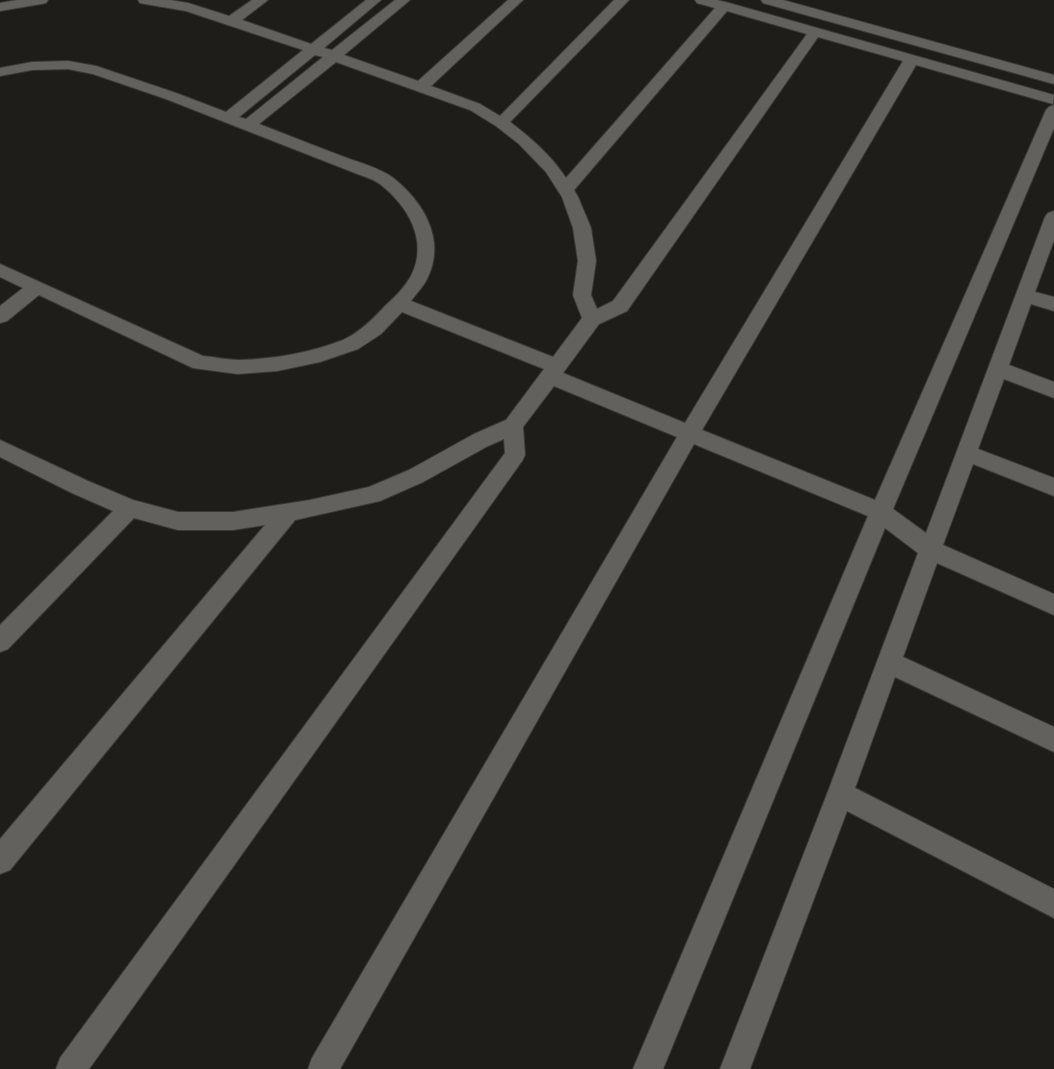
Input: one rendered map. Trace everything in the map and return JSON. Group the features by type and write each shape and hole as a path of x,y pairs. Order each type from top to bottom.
{"street":[{"path":"0,7 41,0"},
{"path":"150,0 188,7 334,56 475,107 501,123 525,141 552,169 570,197 582,228 587,261 582,295 592,319"},
{"path":"232,21 261,0"},
{"path":"228,118 374,0"},
{"path":"248,125 403,0"},
{"path":"421,87 516,0"},
{"path":"501,123 622,0"},
{"path":"702,0 912,60 1054,103"},
{"path":"768,0 1054,80"},
{"path":"565,189 724,6"},
{"path":"5,457 130,508 178,521 233,521 289,512 372,495 416,476 481,440 513,426 592,319 620,306 815,32"},
{"path":"323,1069 690,433 912,60"},
{"path":"0,72 32,66 68,65 96,70 248,125 385,180 409,203 420,219 426,238 425,258 419,278 400,304 374,329 351,344 320,355 277,364 238,367 200,363 0,270"},
{"path":"1054,84 1049,88 1048,94 1054,103"},
{"path":"648,1069 1054,103"},
{"path":"735,1069 840,794 1054,218"},
{"path":"0,316 36,288"},
{"path":"1025,295 1054,304"},
{"path":"400,304 690,433 881,512 931,550 1054,605"},
{"path":"998,369 1054,390"},
{"path":"71,1069 515,455 513,426"},
{"path":"967,453 1054,487"},
{"path":"0,641 130,508"},
{"path":"0,860 289,512"},
{"path":"889,662 1054,740"},
{"path":"840,794 1054,904"}]}
